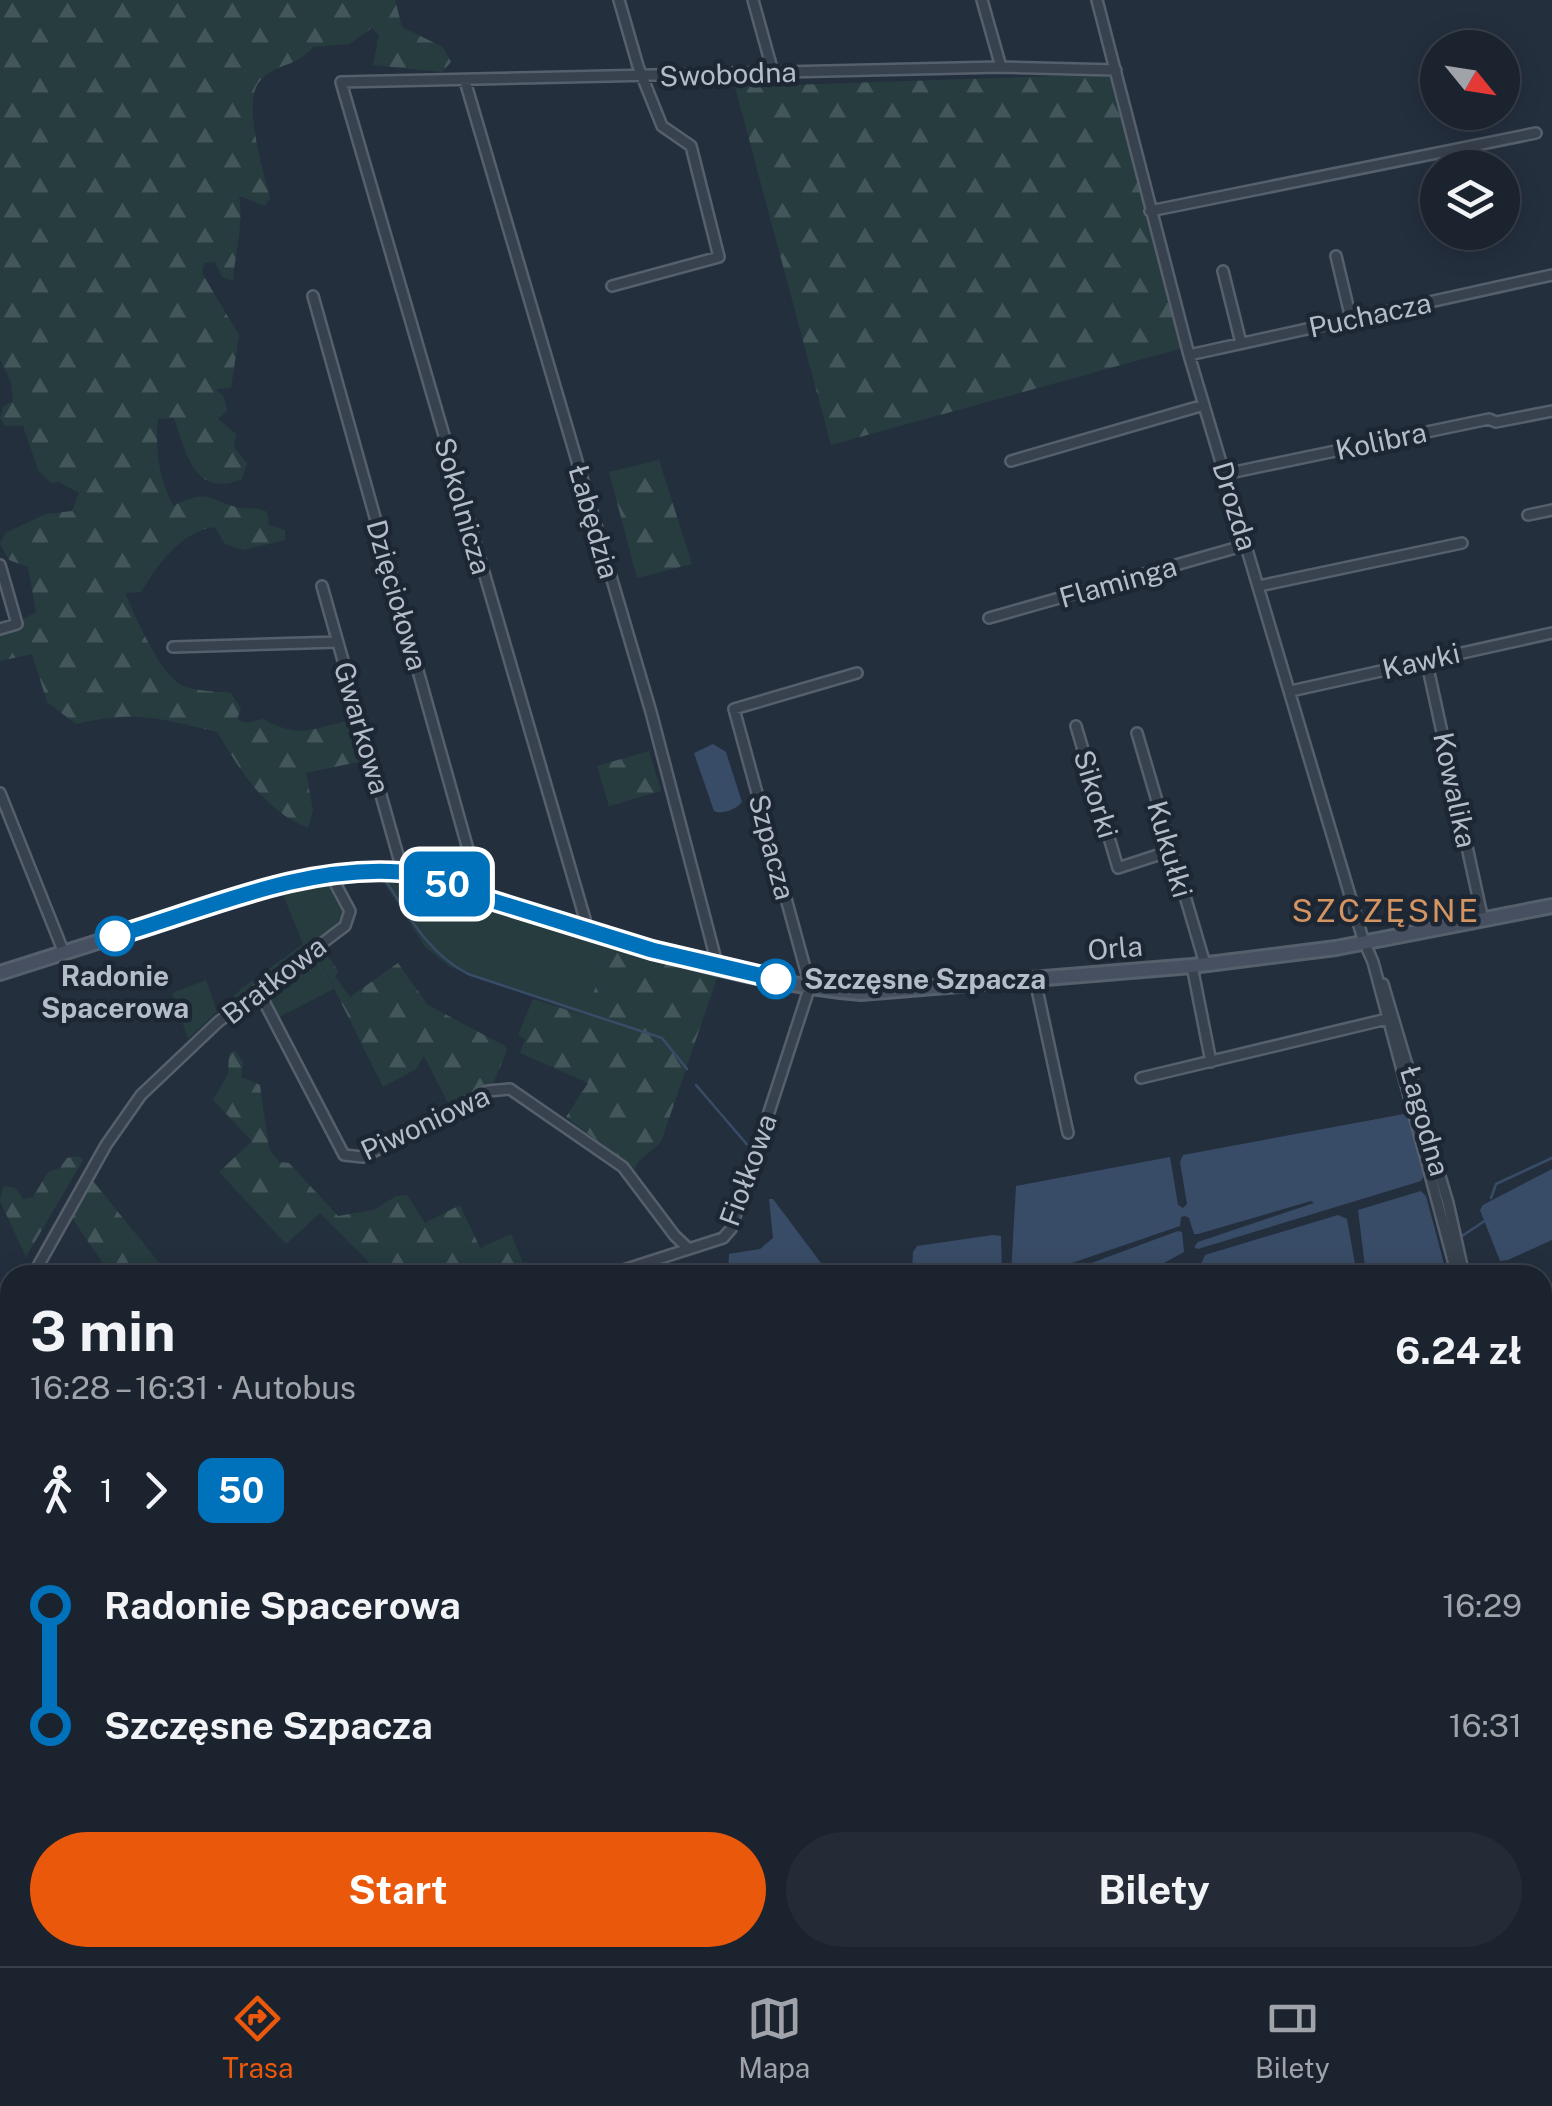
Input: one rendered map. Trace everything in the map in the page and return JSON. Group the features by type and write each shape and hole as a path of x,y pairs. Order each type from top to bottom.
{"street":[{"path":"612,286 719,256 691,146 662,126 638,66 619,0"},
{"path":"754,0 772,72"},
{"path":"982,0 1001,67"},
{"name":"Drozda","path":"1098,0 1189,355 1366,943"},
{"name":"Swobodna","path":"340,82 1001,67 1116,68"},
{"name":"Łabędzia","path":"465,81 652,712 716,956 714,965"},
{"name":"Sokolnicza","path":"340,82 585,919 583,929"},
{"path":"1150,211 1536,132"},
{"path":"1336,256 1351,319"},
{"path":"1223,271 1241,343"},
{"name":"Puchacza","path":"1189,355 1552,275"},
{"name":"Dzięciołowa","path":"312,296 478,884 477,894"},
{"path":"1011,461 1204,405"},
{"name":"Kolibra","path":"1225,474 1489,419 1496,422 1552,411"},
{"path":"1528,515 1552,510"},
{"path":"1259,586 1462,542"},
{"name":"Flaminga","path":"989,618 1246,545"},
{"path":"0,566 17,624 0,630"},
{"name":"Gwarkowa","path":"322,586 400,872"},
{"name":"Kawki","path":"1291,691 1552,633"},
{"path":"174,647 338,642"},
{"name":"Kowalika","path":"1426,659 1483,920"},
{"name":"Szpacza","path":"810,986 734,709 857,674"},
{"name":"Sikorki","path":"1076,726 1118,868 1170,851"},
{"name":"Kukułki","path":"1137,734 1198,965 1211,1062"},
{"path":"0,793 64,953"},
{"name":"Orla","path":"0,973 250,894 333,873 400,872 652,950 810,986 884,994 1198,965 1366,943 1552,906"},
{"name":"Bratkowa","path":"39,1265 106,1145 141,1095 218,1022 345,926 350,918 348,904 334,883 333,873"},
{"name":"Łagodna","path":"1366,943 1457,1265"},
{"path":"1035,980 1068,1133"},
{"name":"Fiołkowa","path":"638,1265 723,1238 731,1229 810,986"},
{"name":"Piwoniowa","path":"258,990 344,1156 363,1157 488,1091 510,1089 624,1167 688,1248"},
{"path":"1140,1078 1390,1018"}],"green space":[{"path":"0,0 395,0 402,27 443,47 451,62 442,72 373,65 379,35 372,28 349,44 313,47 300,59 260,81 255,91 253,120 270,198 265,206 239,196 240,228 233,281 222,277 215,262 204,263 202,273 239,335 231,388 216,389 224,397 227,411 218,419 236,434 234,447 247,463 242,479 213,483 194,469 174,418 158,419 157,442 161,474 173,506 205,497 263,510 269,525 285,530 285,540 243,550 225,544 215,527 203,530 172,550 141,592 125,593 166,671 189,688 231,693 241,709 237,719 246,723 263,719 296,731 348,721 361,729 368,760 306,773 313,810 308,828 266,800 244,775 217,732 132,717 76,724 47,702 32,654 0,661 0,632 36,612 28,567 9,560 0,544 5,533 46,514 72,511 79,493 59,482 51,483 38,470 23,426 5,426 0,418 3,407 13,401 11,382 0,359"},
{"path":"1109,74 1183,348 831,445 735,87"},
{"path":"659,460 692,564 637,578 609,472"},
{"path":"649,751 661,791 609,806 597,766"},
{"path":"356,875 417,882 609,945 586,1016 450,967 425,947 382,880 347,882 344,889 337,881"},
{"path":"329,880 346,907 345,920 238,1001 234,996 242,988 303,944 281,890"},
{"path":"609,945 649,960 718,975 661,1142 635,1169 566,1117 588,1083 520,1053 525,1039 518,1035 533,999 586,1016"},
{"path":"316,952 334,989 279,1017 268,996 270,986"},
{"path":"325,952 338,971 335,977 350,997 398,963 428,1005 505,1046 507,1050 493,1084 448,1103 424,1056 416,1069 383,1087 319,958"},
{"path":"206,980 217,1012 188,1039 172,993"},
{"path":"235,1050 243,1062 241,1077 260,1085 269,1149 279,1162 289,1163 338,1216 374,1210 396,1196 407,1195 425,1223 460,1205 480,1248 511,1234 524,1265 372,1265 320,1213 286,1244 219,1172 252,1141 213,1100 228,1074 229,1054"},
{"path":"79,1156 83,1160 26,1257 0,1201 3,1186 16,1188 23,1199 33,1197 48,1172 60,1168 67,1158"},
{"path":"93,1181 161,1265 104,1265 72,1218"}],"water":[{"path":"713,744 726,752 742,802 725,812 714,811 694,753"},
{"path":"1404,1114 1424,1175 1421,1181 1198,1249 1194,1247 1198,1242 1314,1203 1198,1234 1194,1234 1185,1216 1181,1217 1180,1226 1066,1265 1012,1265 1016,1186 1170,1157 1178,1205 1183,1208 1187,1204 1180,1162 1183,1155"},
{"path":"1552,1169 1552,1240 1500,1261 1480,1210"},
{"path":"1421,1191 1426,1196 1444,1265 1365,1265 1358,1210"},
{"path":"769,1199 773,1199 822,1265 728,1265 729,1254 760,1249 773,1238"},
{"path":"1338,1215 1347,1219 1355,1265 1200,1265 1205,1255"},
{"path":"1182,1232 1184,1252 1160,1265 1086,1265"},
{"path":"1001,1236 1002,1265 912,1265 917,1246"}],"waterway":[{"path":"386,881 421,934 442,956 468,974 662,1038 687,1069"},
{"path":"696,1085 750,1148"},
{"path":"1491,1198 1496,1184 1552,1158"},
{"path":"1462,1236 1486,1220"}],"bus line":[{"name":"50","path":"115,936 312,877 367,870 400,872 430,878 652,950 776,979"}],"place":[{"name":"Radonie Spacerowa","path":"115,936"},
{"name":"Szczęsne Szpacza","path":"776,979"}],"district":[{"name":"SZCZĘSNE","path":"1386,911"}]}
